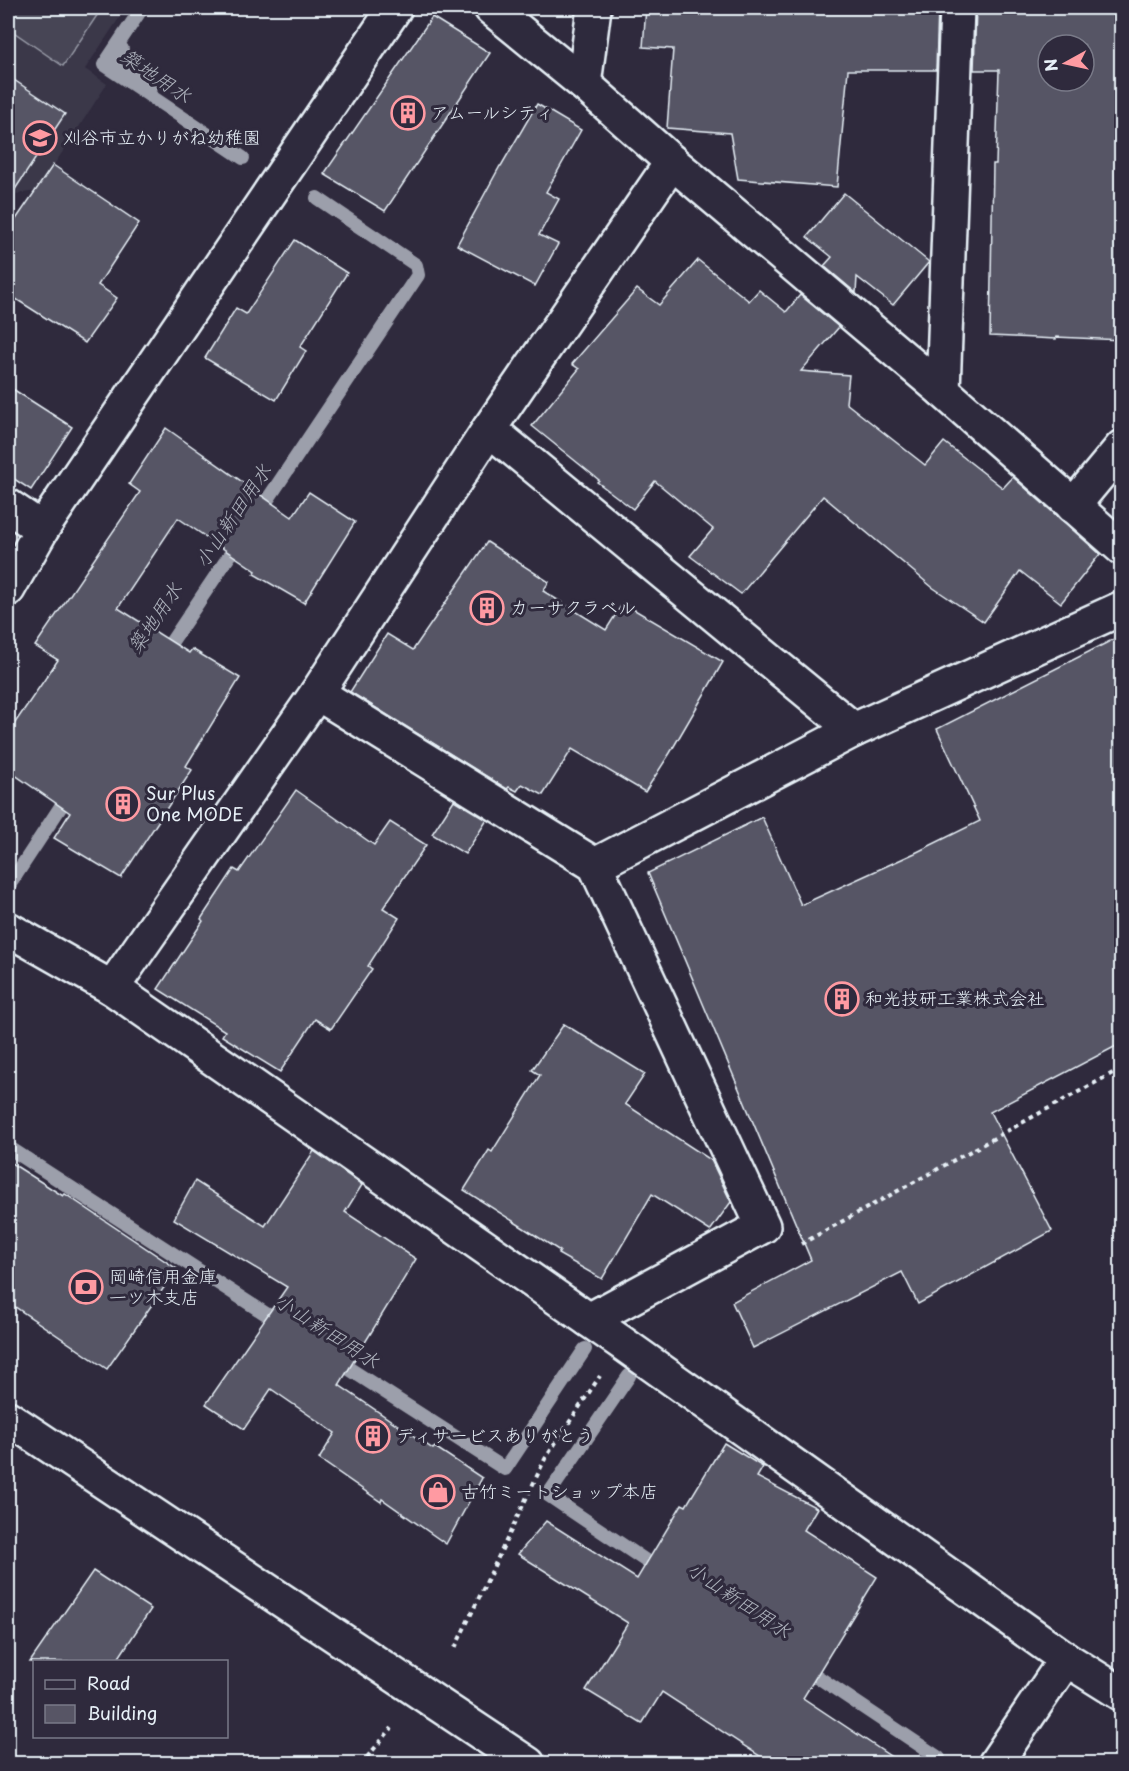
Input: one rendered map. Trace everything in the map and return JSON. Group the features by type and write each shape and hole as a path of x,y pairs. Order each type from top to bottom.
{"street":[{"path":"8,589 42,529 395,8"},
{"path":"491,8 584,84 672,162 943,391 1122,548"},
{"path":"584,84 594,8"},
{"path":"943,391 957,8"},
{"path":"112,988 317,693 489,429 672,162"},
{"path":"489,429 854,730"},
{"path":"1073,506 1122,447"},
{"path":"8,506 42,529"},
{"path":"595,865 854,730 1122,608"},
{"path":"317,693 595,865 763,1226 589,1320"},
{"path":"8,929 112,988 622,1343 1066,1659 1122,1694"},
{"path":"8,1418 528,1764"},
{"path":"995,1764 1066,1659"}],"path":[{"path":"799,1246 1122,1068"},
{"path":"455,1648 545,1459 622,1343"},
{"path":"361,1764 392,1728"}],"shaded area":[{"name":"刈谷市立かりがね幼稚園","path":"8,8 126,8 85,69 107,84 37,191 8,195"},
{"path":"8,8 102,8 63,66 8,28"}],"building":[{"path":"646,8 938,8 936,70 848,70 837,187 738,179 730,133 667,128 673,49 643,47"},
{"path":"976,8 1122,8 1122,340 990,336 993,164 996,164 999,70 974,70"},
{"name":"アムールシティ","path":"432,17 490,53 385,211 324,174"},
{"path":"8,76 65,114 8,200"},
{"path":"537,104 581,130 546,192 559,199 539,235 558,244 535,286 457,245"},
{"path":"53,165 139,223 98,285 117,298 85,343 8,294 8,231"},
{"path":"844,193 929,262 893,305 857,277 856,293 824,266 832,257 807,237"},
{"path":"295,240 347,273 300,347 306,351 276,400 205,358 236,308 246,314"},
{"path":"698,260 749,301 759,290 786,312 800,295 839,327 801,371 849,375 846,403 925,465 944,442 1003,488 1013,477 1100,554 1061,603 1020,571 984,622 932,587 823,496 741,594 690,556 713,529 655,481 633,509 597,482 599,480 532,426 579,369 572,364 637,289 659,305"},
{"path":"8,386 72,427 31,490 8,475"},
{"path":"166,428 292,517 309,492 355,522 304,603 254,574 256,571 178,518 118,608 189,653 192,649 240,678 186,766 192,770 121,878 54,838 70,813 8,770 8,733 58,660 35,646 140,492 129,484"},
{"path":"487,542 549,582 543,591 606,630 623,603 723,662 645,792 572,749 543,795 522,784 517,791 509,787 507,789 350,692 387,634 413,650"},
{"path":"1122,635 1122,1043 990,1112 1052,1231 918,1304 902,1272 753,1348 732,1302 811,1260 648,873 762,817 801,905 980,821 937,729"},
{"path":"296,790 374,845 390,822 426,845 383,908 399,918 368,966 372,969 331,1029 315,1019 280,1072 222,1036 225,1031 158,989 234,869 239,872"},
{"path":"454,800 487,820 465,854 432,834"},
{"path":"564,1024 645,1074 625,1104 711,1160 731,1202 710,1231 652,1194 602,1279 558,1254 560,1251 464,1190 489,1150 492,1152 540,1075 532,1070"},
{"path":"314,1151 362,1185 345,1212 416,1259 339,1385 433,1449 435,1447 482,1478 446,1544 319,1459 335,1433 271,1389 244,1429 206,1404 287,1287 174,1219 195,1181 265,1226"},
{"name":"岡崎信用金庫 一ツ木支店","path":"8,1161 63,1196 65,1194 177,1269 107,1369 8,1302"},
{"path":"724,1443 763,1467 757,1477 817,1508 804,1530 877,1577 803,1698 902,1764 772,1764 662,1692 642,1724 586,1690 628,1623 518,1554 546,1521 637,1579 682,1504 686,1506"},
{"path":"93,1571 151,1609 117,1660 33,1660 30,1662"}],"waterway":[{"name":"築地用水","path":"142,8 104,65 243,158"},
{"name":"小山新田用水","path":"122,49 114,60 152,86"},
{"name":"小山新田用水","path":"258,514 418,275 416,265 317,198"},
{"name":"小山新田用水","path":"162,656 240,540"},
{"name":"小山新田用水","path":"8,887 71,791"},
{"name":"小山新田用水","path":"8,1147 283,1325"},
{"name":"小山新田用水","path":"334,1359 505,1469 585,1349"},
{"name":"小山新田用水","path":"629,1376 548,1495 661,1571"},
{"name":"小山新田用水","path":"803,1667 939,1758"}],"place":[{"name":"アムールシティ","path":"408,113"},
{"name":"刈谷市立かりがね幼稚園","path":"40,138"},
{"name":"カーサクラベル","path":"487,608"},
{"name":"Sur Plus One MODE","path":"123,804"},
{"name":"和光技研工業株式会社","path":"842,999"},
{"name":"岡崎信用金庫 一ツ木支店","path":"86,1287"},
{"name":"ディサービスありがとう","path":"373,1436"},
{"name":"古竹ミートショップ本店","path":"438,1492"}]}
